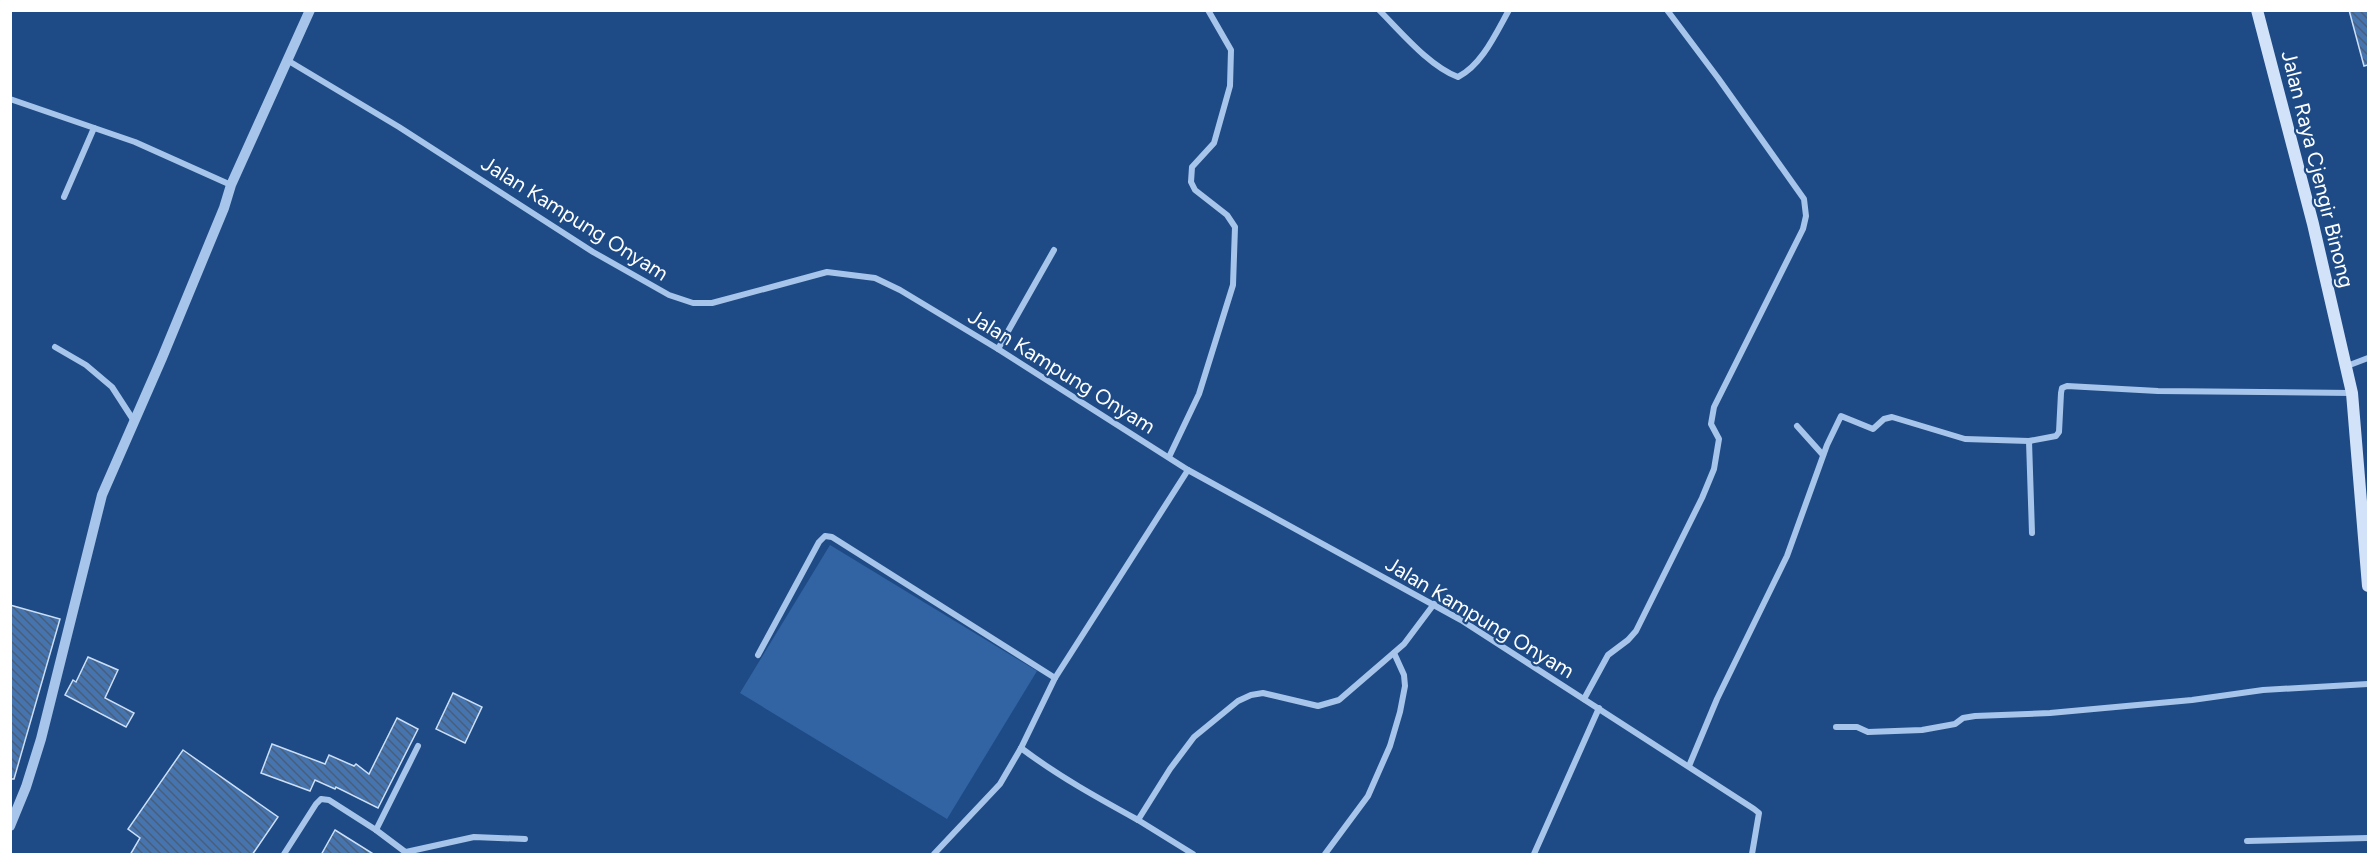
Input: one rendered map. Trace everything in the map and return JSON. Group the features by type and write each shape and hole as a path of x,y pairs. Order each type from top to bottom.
{"main road":[{"name":"Jalan Raya Cjengir Binong","path":"2258,10 2347,366 2352,393 2368,586"}],"street":[{"path":"10,826 26,787 41,739 102,495 162,358 224,208 231,185 310,10"},
{"path":"1169,457 1199,394 1233,285 1235,227 1227,215 1195,190 1191,182 1192,167 1214,143 1230,86 1231,50 1208,10"},
{"path":"1379,10 1420,50 1449,73 1458,77 1466,72 1489,45 1509,10"},
{"path":"1584,699 1608,655 1636,631 1702,498 1718,455 1719,439 1711,424 1714,408 1803,229 1806,216 1804,199 1667,10"},
{"name":"Jalan Kampung Onyam","path":"287,60 399,127 593,252 669,295 693,303 712,303 827,272 875,278 900,290 998,349 1188,470 1434,604 1689,766 1759,813 1752,855"},
{"path":"10,99 135,142 231,185"},
{"path":"64,197 94,128"},
{"path":"998,349 1054,250"},
{"path":"55,347 86,364 112,387 134,421"},
{"path":"2347,366 2368,358"},
{"path":"1689,766 1717,699 1787,556 1823,455 1840,417 1843,416 1873,429 1887,417 1892,417 1965,439 2029,441 2056,436 2059,432 2061,393 2062,388 2067,386 2352,393"},
{"path":"1797,426 1823,455"},
{"path":"2029,441 2032,533"},
{"path":"934,855 1000,784 1021,748 1055,678 1188,470"},
{"path":"758,655 819,542 825,537 832,537 1055,678"},
{"path":"1138,820 1170,769 1194,737 1238,701 1263,693 1318,706 1339,700 1404,644 1434,604"},
{"path":"1325,855 1368,796 1390,746 1401,712 1405,686 1404,675 1394,653"},
{"path":"1836,727 1857,727 1868,732 1922,730 1955,724 1963,718 1975,716 2050,713 2193,700 2250,692 2368,684"},
{"path":"1534,855 1599,708"},
{"path":"376,830 418,746"},
{"path":"1021,748 1050,770 1081,786 1193,855"},
{"path":"284,855 321,799 329,800 407,853 474,837 525,839"},
{"path":"2247,841 2368,838"}],"shaded area":[{"path":"830,545 1037,671 947,819 740,693"}],"building":[{"path":"2349,10 2368,10 2368,65 2364,66"},
{"path":"10,605 60,619 14,779 10,779"},
{"path":"88,657 118,670 105,698 134,713 126,727 65,695 73,680 76,682"},
{"path":"453,693 482,707 465,743 436,729"},
{"path":"397,718 418,729 378,808 336,787 335,789 315,780 310,791 261,773 272,744 325,764 329,755 354,766 356,764 369,774"},
{"path":"183,750 278,817 252,855 130,855 140,838 128,829"},
{"path":"335,830 375,855 321,855"}]}
